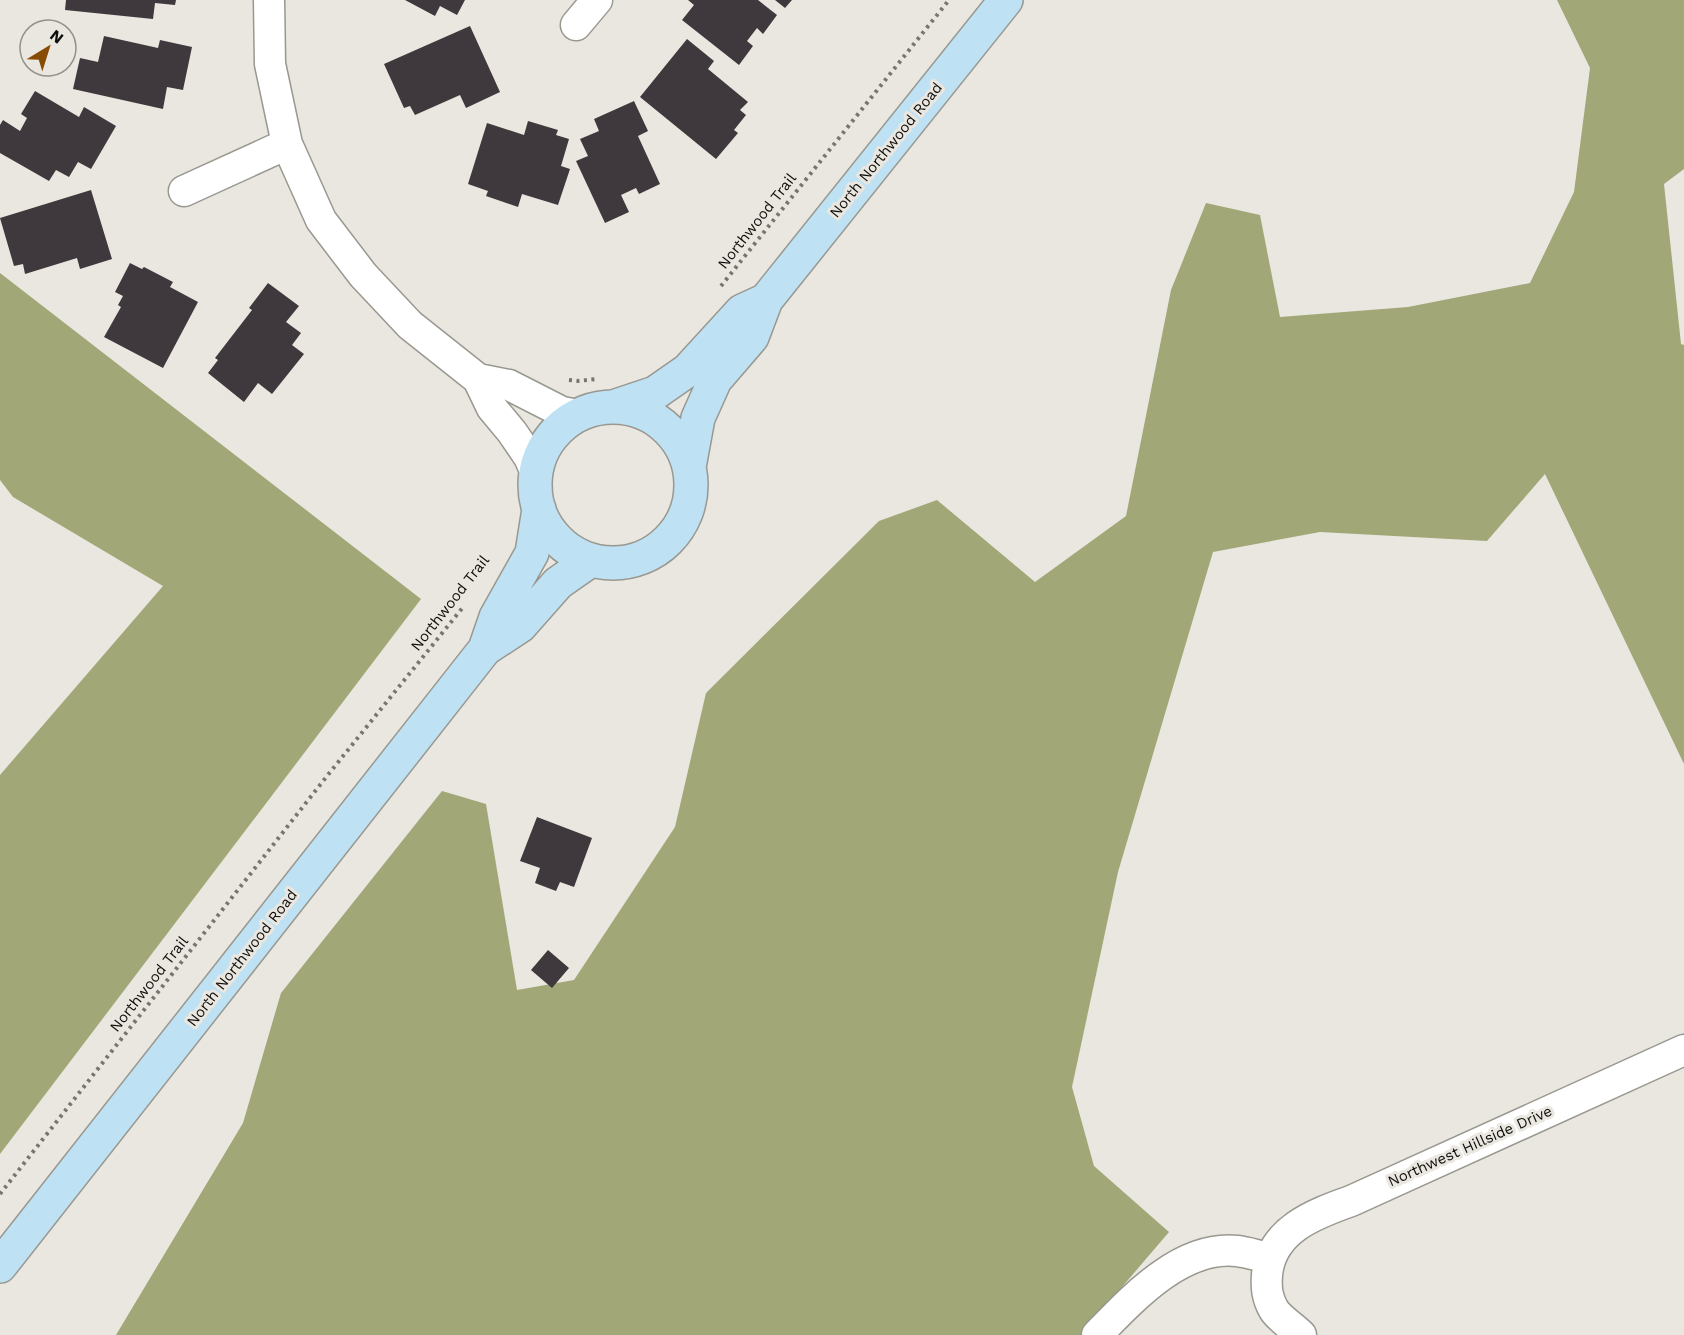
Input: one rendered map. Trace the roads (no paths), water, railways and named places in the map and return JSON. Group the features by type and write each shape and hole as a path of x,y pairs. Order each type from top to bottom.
{"street":[{"path":"269,0 270,64 287,144 321,220 363,274 410,325 478,379 492,408 529,457 536,473"},
{"path":"576,25 597,0"},
{"name":"North Northwood Road","path":"689,467 698,418 715,380 752,337 766,300 1006,0"},
{"path":"184,191 287,144"},
{"name":"North Northwood Road","path":"608,393 655,393 688,370 742,311 766,300"},
{"path":"478,379 508,385 562,412 578,415"},
{"path":"608,393 630,409 647,415 661,424 683,451 689,467 691,485 689,503 683,520 673,535 660,547 645,556 627,562 609,563 591,560 577,554 559,541 545,523 536,497 536,473 550,439 565,423 589,411 608,393"},
{"name":"North Northwood Road","path":"0,1266 484,649 496,617 532,553 539,509"},
{"name":"North Northwood Road","path":"484,649 520,626 558,583 591,560"},
{"name":"Northwest Hillside Drive","path":"1269,1258 1281,1239 1300,1223 1320,1212 1351,1201 1684,1050"},
{"path":"1097,1335 1166,1271 1199,1255 1235,1251 1269,1258 1266,1290 1275,1311 1301,1335"}]}
